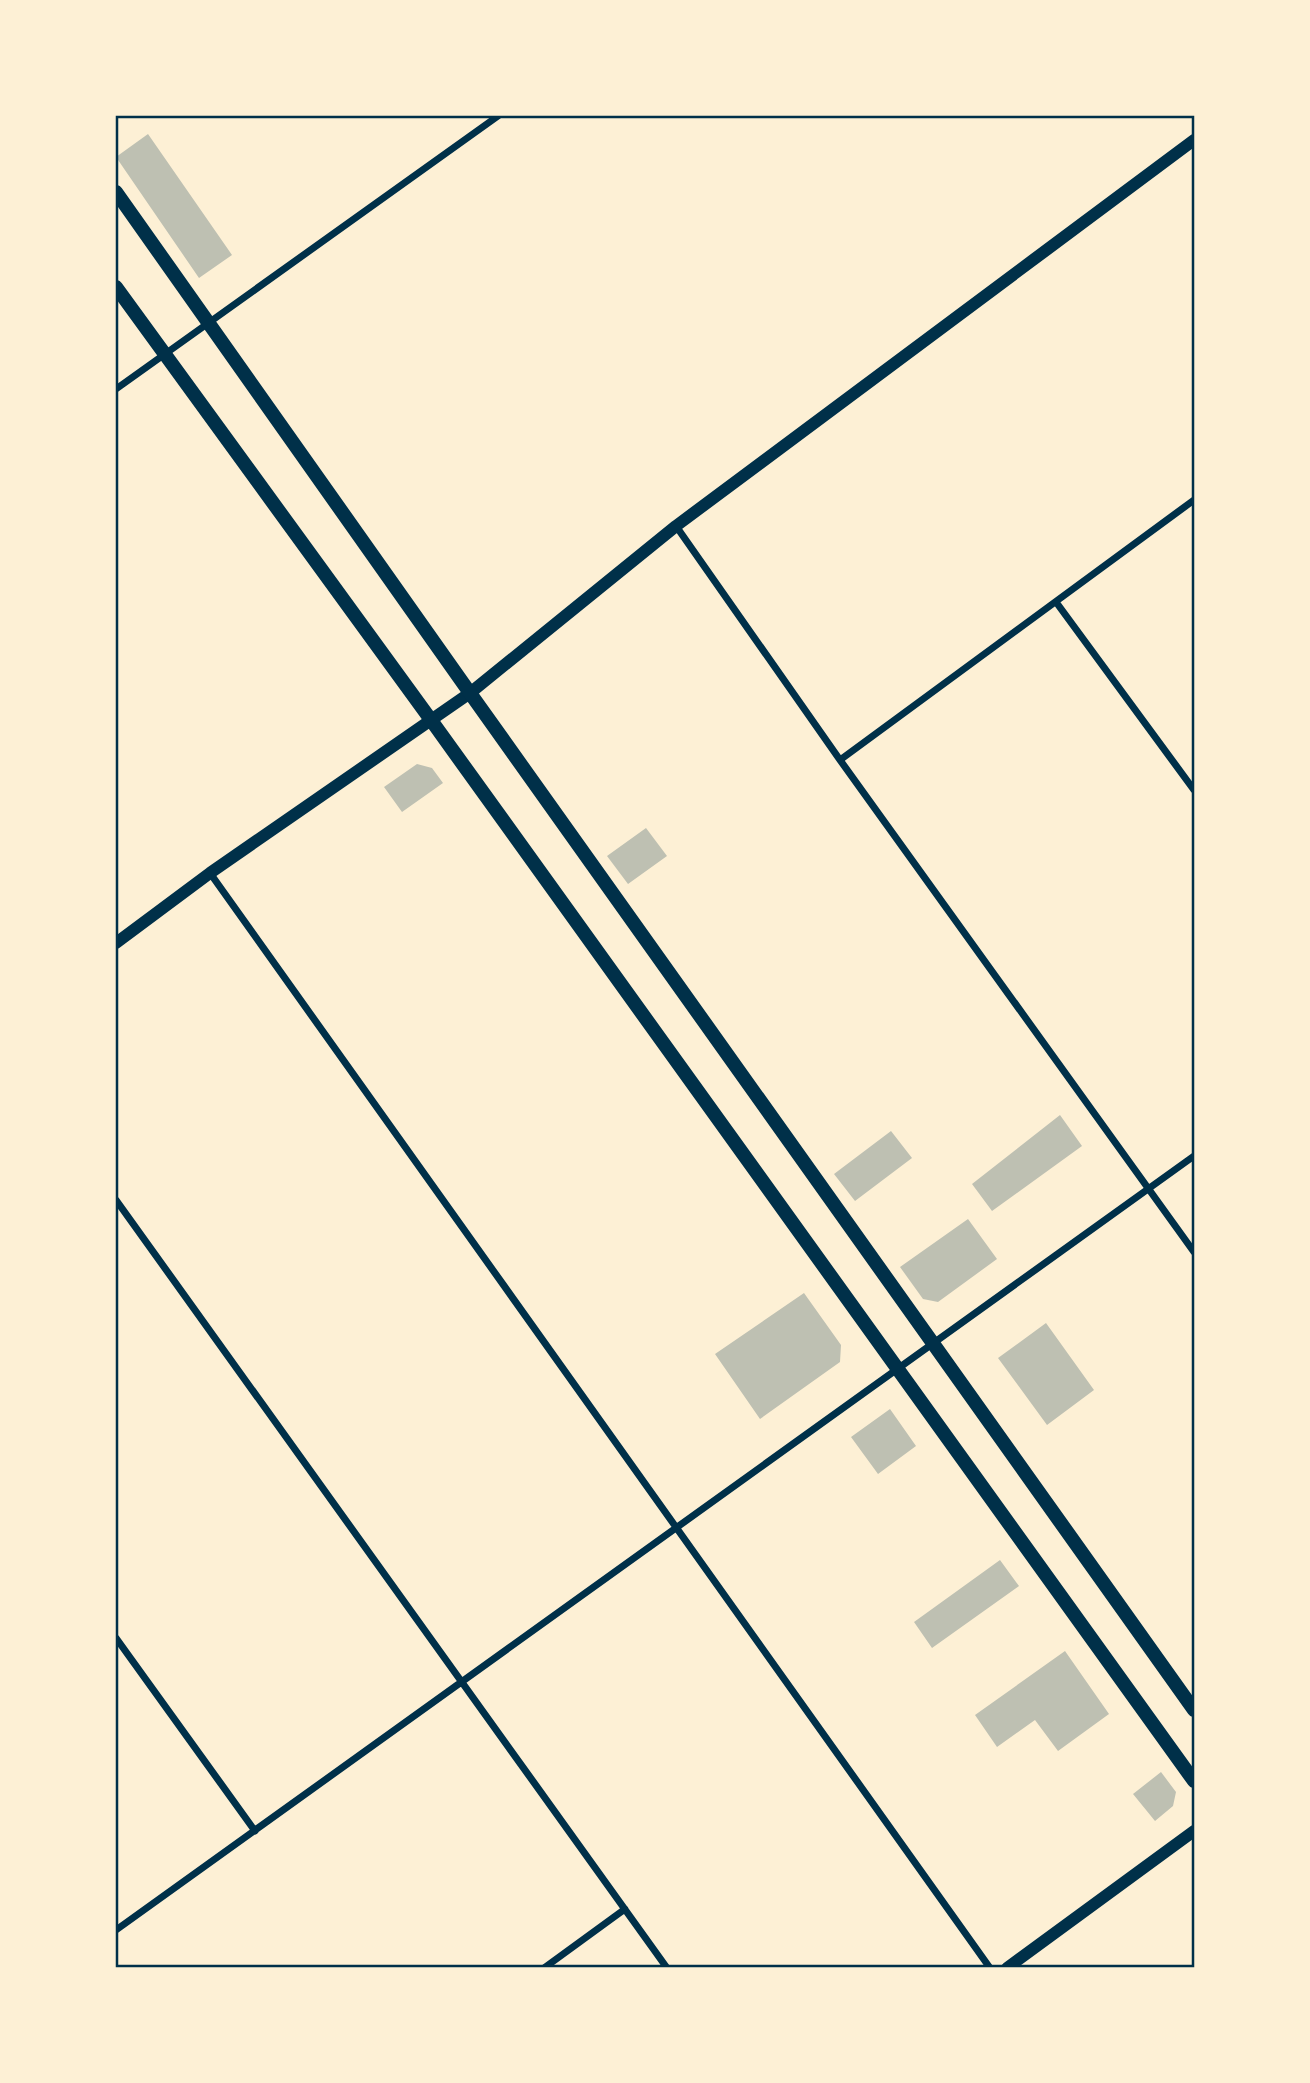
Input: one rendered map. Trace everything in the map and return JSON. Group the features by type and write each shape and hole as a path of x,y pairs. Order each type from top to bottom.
{"main road":[{"path":"116,192 1195,1710"},
{"path":"116,287 1195,1781"}],"street":[{"path":"116,389 498,116"},
{"path":"116,943 210,873 470,693 676,526 1195,140"},
{"path":"840,760 1195,500"},
{"path":"676,526 840,760 1195,1252"},
{"path":"1056,602 1195,790"},
{"path":"210,873 990,1968"},
{"path":"116,1930 1195,1156"},
{"path":"116,1200 667,1968"},
{"path":"116,1637 255,1831"},
{"path":"1007,1968 1195,1831"},
{"path":"544,1968 625,1909"}],"building":[{"path":"148,134 232,255 199,278 116,157"},
{"path":"417,764 432,768 443,783 402,812 384,787"},
{"path":"646,828 667,856 628,884 607,856"},
{"path":"1060,1115 1082,1146 992,1211 972,1184"},
{"path":"891,1131 912,1158 855,1201 834,1174"},
{"path":"968,1219 997,1259 938,1302 923,1299 900,1267"},
{"path":"804,1293 841,1345 840,1362 760,1419 715,1354"},
{"path":"1046,1323 1094,1390 1047,1425 998,1358"},
{"path":"890,1409 916,1446 878,1474 851,1437"},
{"path":"1000,1560 1019,1586 932,1648 914,1622"},
{"path":"1065,1651 1109,1714 1058,1751 1035,1720 997,1747 975,1715"},
{"path":"1161,1772 1176,1792 1173,1806 1155,1821 1133,1794"}]}
